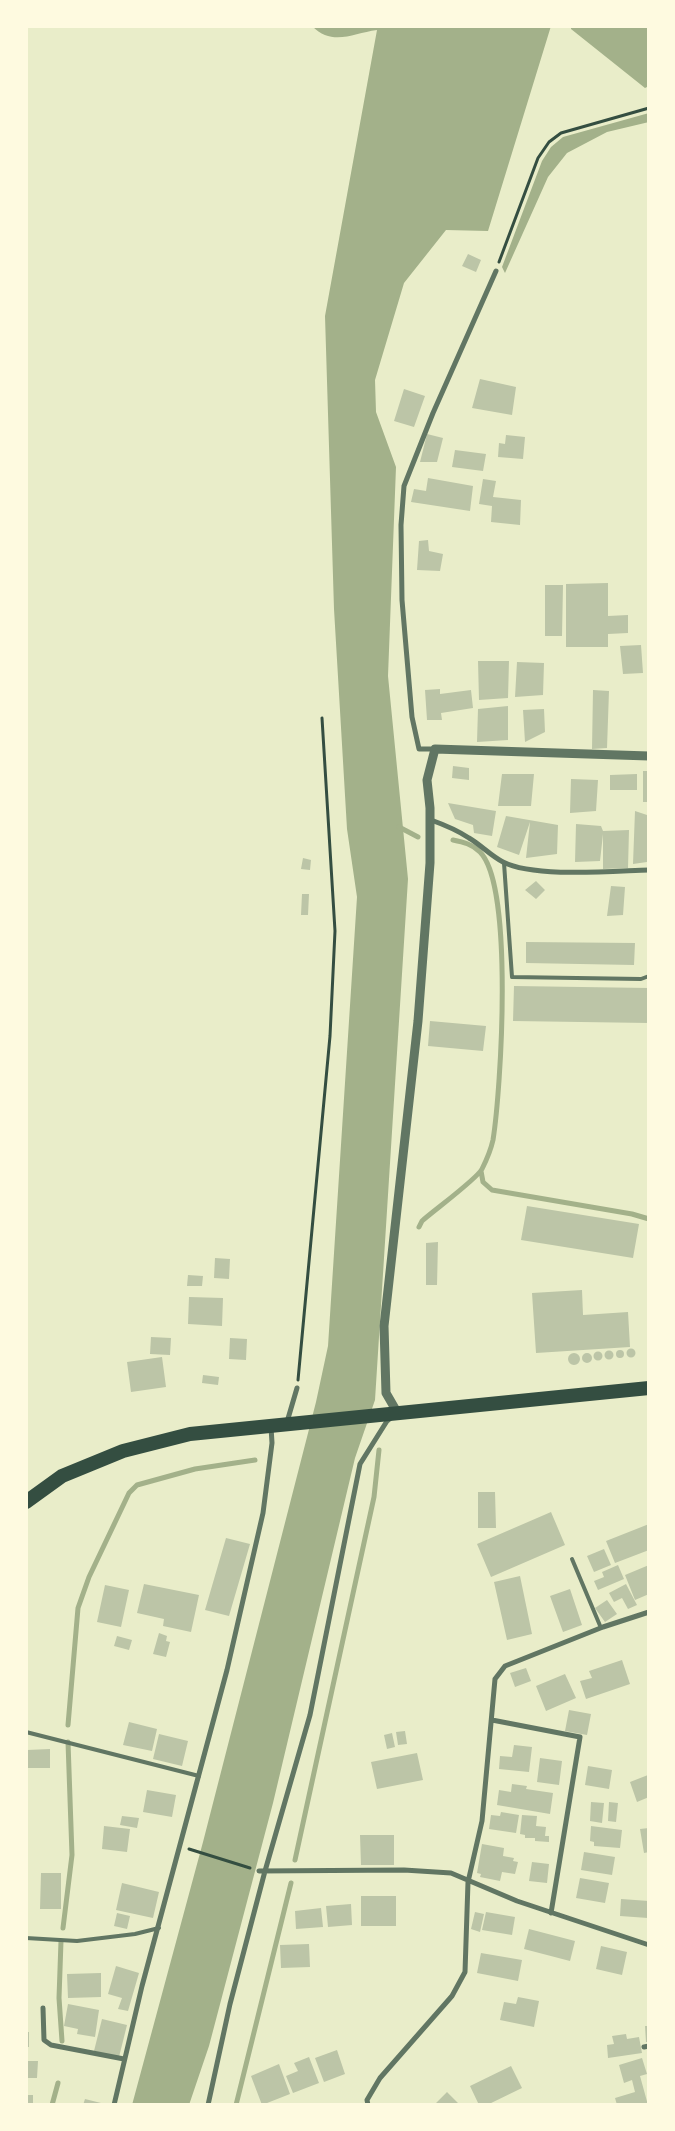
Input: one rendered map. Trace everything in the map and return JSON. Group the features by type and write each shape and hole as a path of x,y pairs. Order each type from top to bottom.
{"highway":[{"path":"26,1502 62,1476 123,1450 190,1434 305,1424 649,1388"}],"street":[{"path":"496,271 433,413 404,486 401,525 402,600 412,717 419,749 649,756"},
{"path":"208,2105 262,1871 310,1715 360,1464 390,1414 386,1393 384,1326 418,1021 431,820 427,780 435,749"},
{"path":"431,820 449,826 470,838 504,863 524,868 561,872 649,870"},
{"path":"286,1425 297,1388"},
{"path":"114,2105 124,2059 227,1670 263,1513 272,1442 271,1426"},
{"path":"368,2105 367,2100 380,2078 452,1996 465,1972 468,1882 482,1821 495,1679 505,1666 600,1628 649,1612"},
{"path":"492,1720 580,1737 550,1913"},
{"path":"262,1871 404,1870 450,1873 468,1882 550,1913 649,1945"},
{"path":"43,2008 44,2040 51,2046 124,2059"}],"lane":[{"path":"504,863 512,977 641,979 649,976"},
{"path":"572,1559 600,1628"},
{"path":"26,1732 199,1776"},
{"path":"26,1938 77,1941 135,1934 159,1928"}],"path":[{"path":"496,271 538,158 549,142 561,133 649,108"},
{"path":"297,1388 330,1036 335,931 322,718"},
{"path":"189,1849 262,1871"}],"shaded area":[{"path":"312,26 551,26 488,231 446,230 404,283 375,380 376,412 396,467 388,676 408,879 375,1400 355,1458 273,1803 209,2046 189,2105 132,2105 203,1842 316,1402 328,1346 357,897 347,829 334,609 325,316 377,30 351,36 335,37 328,36"},
{"path":"571,26 649,26 649,86 645,88 571,29"},
{"path":"649,113 649,122 607,132 567,153 548,177 505,273 502,267 542,161 551,147 563,137"}],"building":[{"path":"468,254 481,260 476,272 462,266"},
{"path":"480,379 516,387 512,415 472,408"},
{"path":"404,389 425,396 414,427 394,421"},
{"path":"427,434 443,438 437,462 420,462"},
{"path":"506,435 525,437 523,459 498,457 499,443 505,444"},
{"path":"455,450 486,454 483,471 452,467"},
{"path":"428,478 473,486 470,511 411,502 414,489 426,491"},
{"path":"483,479 496,481 493,497 521,500 520,525 491,522 492,506 479,504"},
{"path":"428,540 429,551 443,554 440,571 417,570 419,541"},
{"path":"608,583 608,616 628,615 628,633 608,634 608,647 566,647 566,584"},
{"path":"545,585 563,585 562,636 545,636"},
{"path":"641,645 643,673 623,674 620,646"},
{"path":"478,661 509,661 508,698 479,700"},
{"path":"517,662 544,663 543,695 515,697"},
{"path":"440,689 440,694 471,690 473,708 441,713 442,720 427,720 425,690"},
{"path":"593,690 609,691 607,748 592,749"},
{"path":"508,706 508,740 477,742 478,709"},
{"path":"544,709 545,732 525,742 523,710"},
{"path":"453,766 469,768 469,780 452,778"},
{"path":"643,771 649,771 649,802 643,802"},
{"path":"502,774 534,774 531,806 498,806"},
{"path":"637,774 637,790 610,790 610,775"},
{"path":"571,779 598,780 596,811 570,813"},
{"path":"448,803 496,811 492,836 474,833 473,825 455,819"},
{"path":"635,811 647,815 648,842 647,862 633,864"},
{"path":"506,816 558,825 557,854 526,858 530,822 519,855 497,847"},
{"path":"576,824 601,826 603,831 629,830 628,868 603,869 603,834 600,861 575,862"},
{"path":"303,858 311,860 310,870 301,869"},
{"path":"536,881 545,890 536,899 525,890"},
{"path":"611,886 625,887 623,915 607,916"},
{"path":"302,894 309,894 308,915 301,915"},
{"path":"526,942 635,943 634,965 526,963"},
{"path":"514,986 649,988 649,1023 513,1021"},
{"path":"430,1021 486,1026 483,1051 428,1046"},
{"path":"527,1206 639,1224 633,1258 521,1240"},
{"path":"438,1242 437,1285 426,1285 426,1243"},
{"path":"215,1258 230,1259 229,1279 214,1278"},
{"path":"188,1275 203,1276 202,1286 187,1286"},
{"path":"582,1290 583,1315 628,1312 630,1347 536,1353 532,1293"},
{"path":"189,1297 223,1298 222,1326 188,1324"},
{"path":"151,1337 171,1338 170,1355 150,1354"},
{"path":"230,1338 247,1339 246,1360 229,1359"},
{"path":"631,1348 636,1353 631,1358 626,1353"},
{"path":"620,1350 624,1354 620,1358 616,1354"},
{"path":"609,1351 613,1355 609,1359 605,1355"},
{"path":"598,1352 602,1356 598,1360 594,1356"},
{"path":"574,1353 580,1359 574,1365 568,1359"},
{"path":"587,1353 592,1358 587,1363 582,1358"},
{"path":"162,1357 166,1387 131,1392 127,1362"},
{"path":"203,1375 219,1377 218,1385 202,1383"},
{"path":"478,1492 495,1492 496,1528 478,1528"},
{"path":"551,1512 565,1545 491,1577 477,1544"},
{"path":"649,1524 649,1550 615,1563 606,1541"},
{"path":"226,1538 250,1544 229,1616 205,1610"},
{"path":"604,1549 611,1565 594,1572 587,1556"},
{"path":"618,1565 624,1579 598,1590 594,1581 604,1577 602,1572"},
{"path":"649,1565 649,1594 635,1600 625,1575"},
{"path":"520,1576 532,1634 507,1640 494,1582"},
{"path":"144,1584 199,1595 191,1632 163,1626 164,1619 137,1613"},
{"path":"626,1584 637,1605 628,1609 622,1598 614,1602 609,1593"},
{"path":"105,1585 129,1590 121,1627 97,1622"},
{"path":"570,1589 582,1625 563,1632 550,1596"},
{"path":"607,1600 617,1614 605,1622 595,1608"},
{"path":"159,1633 167,1636 166,1641 170,1642 166,1657 153,1654"},
{"path":"117,1636 132,1640 129,1650 114,1646"},
{"path":"622,1660 630,1684 586,1699 580,1681 592,1678 589,1671"},
{"path":"526,1668 531,1681 515,1687 510,1673"},
{"path":"565,1674 576,1698 546,1711 536,1686"},
{"path":"569,1710 591,1714 587,1735 565,1731"},
{"path":"129,1722 157,1729 152,1751 123,1745"},
{"path":"405,1731 407,1744 398,1745 396,1732"},
{"path":"392,1733 395,1747 387,1749 384,1735"},
{"path":"159,1734 188,1741 182,1766 153,1759"},
{"path":"514,1745 532,1747 529,1772 499,1769 500,1756 512,1757"},
{"path":"50,1749 50,1768 27,1768 27,1750"},
{"path":"417,1753 423,1780 377,1789 371,1762"},
{"path":"540,1758 562,1761 559,1785 537,1782"},
{"path":"588,1766 612,1770 609,1789 585,1785"},
{"path":"648,1775 649,1797 637,1802 630,1782"},
{"path":"512,1784 527,1786 526,1789 553,1793 550,1814 497,1805 499,1790 511,1792"},
{"path":"147,1790 176,1795 172,1817 143,1812"},
{"path":"591,1802 604,1803 602,1823 590,1821"},
{"path":"609,1802 618,1803 616,1822 608,1821"},
{"path":"501,1812 519,1815 516,1833 489,1829 491,1815 500,1816"},
{"path":"522,1815 537,1816 536,1826 546,1827 545,1836 549,1836 549,1842 535,1841 535,1838 525,1838 525,1835 520,1834"},
{"path":"122,1816 139,1818 137,1828 120,1825"},
{"path":"104,1826 130,1829 127,1852 102,1849"},
{"path":"591,1826 622,1830 620,1848 594,1846 594,1842 590,1841"},
{"path":"649,1828 649,1852 644,1853 640,1829"},
{"path":"360,1835 394,1835 394,1865 361,1865"},
{"path":"482,1844 504,1848 503,1856 514,1858 513,1861 518,1862 515,1874 502,1872 500,1881 480,1877 481,1874 477,1873"},
{"path":"584,1852 615,1857 612,1875 581,1870"},
{"path":"532,1862 549,1864 547,1883 529,1881"},
{"path":"41,1873 61,1873 61,1909 40,1909"},
{"path":"580,1878 609,1883 605,1903 576,1898"},
{"path":"122,1883 159,1892 153,1918 116,1910"},
{"path":"361,1896 396,1896 396,1926 361,1926"},
{"path":"621,1899 649,1901 648,1918 620,1916"},
{"path":"351,1904 352,1925 328,1927 326,1906"},
{"path":"321,1908 323,1927 296,1929 295,1911"},
{"path":"475,1912 484,1914 480,1932 471,1929"},
{"path":"486,1912 515,1917 512,1935 482,1930"},
{"path":"117,1913 130,1916 127,1929 114,1926"},
{"path":"529,1929 575,1941 570,1961 524,1949"},
{"path":"309,1944 310,1967 281,1968 280,1945"},
{"path":"601,1946 627,1952 622,1975 596,1969"},
{"path":"481,1953 522,1960 518,1981 477,1973"},
{"path":"116,1966 139,1973 128,2011 118,2009 122,1998 108,1994"},
{"path":"101,1973 101,1997 68,1998 67,1974"},
{"path":"518,1997 539,2001 534,2027 500,2020 504,2002 516,2004"},
{"path":"68,2004 99,2010 95,2037 77,2034 78,2029 64,2026"},
{"path":"102,2019 127,2025 119,2057 94,2051"},
{"path":"645,2026 649,2026 649,2042 646,2042"},
{"path":"26,2032 29,2032 29,2047 26,2047"},
{"path":"626,2034 627,2039 639,2037 642,2053 608,2058 607,2045 614,2044 612,2036"},
{"path":"337,2050 345,2074 324,2082 315,2058"},
{"path":"309,2057 319,2083 293,2093 286,2076 298,2071 294,2063"},
{"path":"642,2058 647,2074 640,2076 648,2105 617,2105 615,2098 635,2092 632,2080 624,2083 619,2065"},
{"path":"26,2061 38,2061 37,2078 26,2078"},
{"path":"279,2064 290,2094 262,2105 251,2076"},
{"path":"511,2066 522,2088 487,2105 479,2105 470,2086"},
{"path":"447,2092 460,2105 434,2105"},
{"path":"26,2095 33,2095 33,2105 26,2105"},
{"path":"85,2099 105,2104 105,2105 83,2105"}],"waterway":[{"path":"399,827 418,837"},
{"path":"419,1227 422,1221 464,1187 482,1169 492,1144 496,1115 502,990 498,904 491,872 480,852 471,845 453,840"},
{"path":"481,1171 483,1182 492,1190 632,1214 649,1219"},
{"path":"295,1860 374,1497 379,1450"},
{"path":"68,1725 78,1608 89,1577 129,1493 137,1485 195,1469 255,1460"},
{"path":"63,1928 72,1855 68,1742"},
{"path":"236,2105 291,1883"},
{"path":"61,1941 59,1998 62,2041"},
{"path":"52,2105 58,2083"}]}
